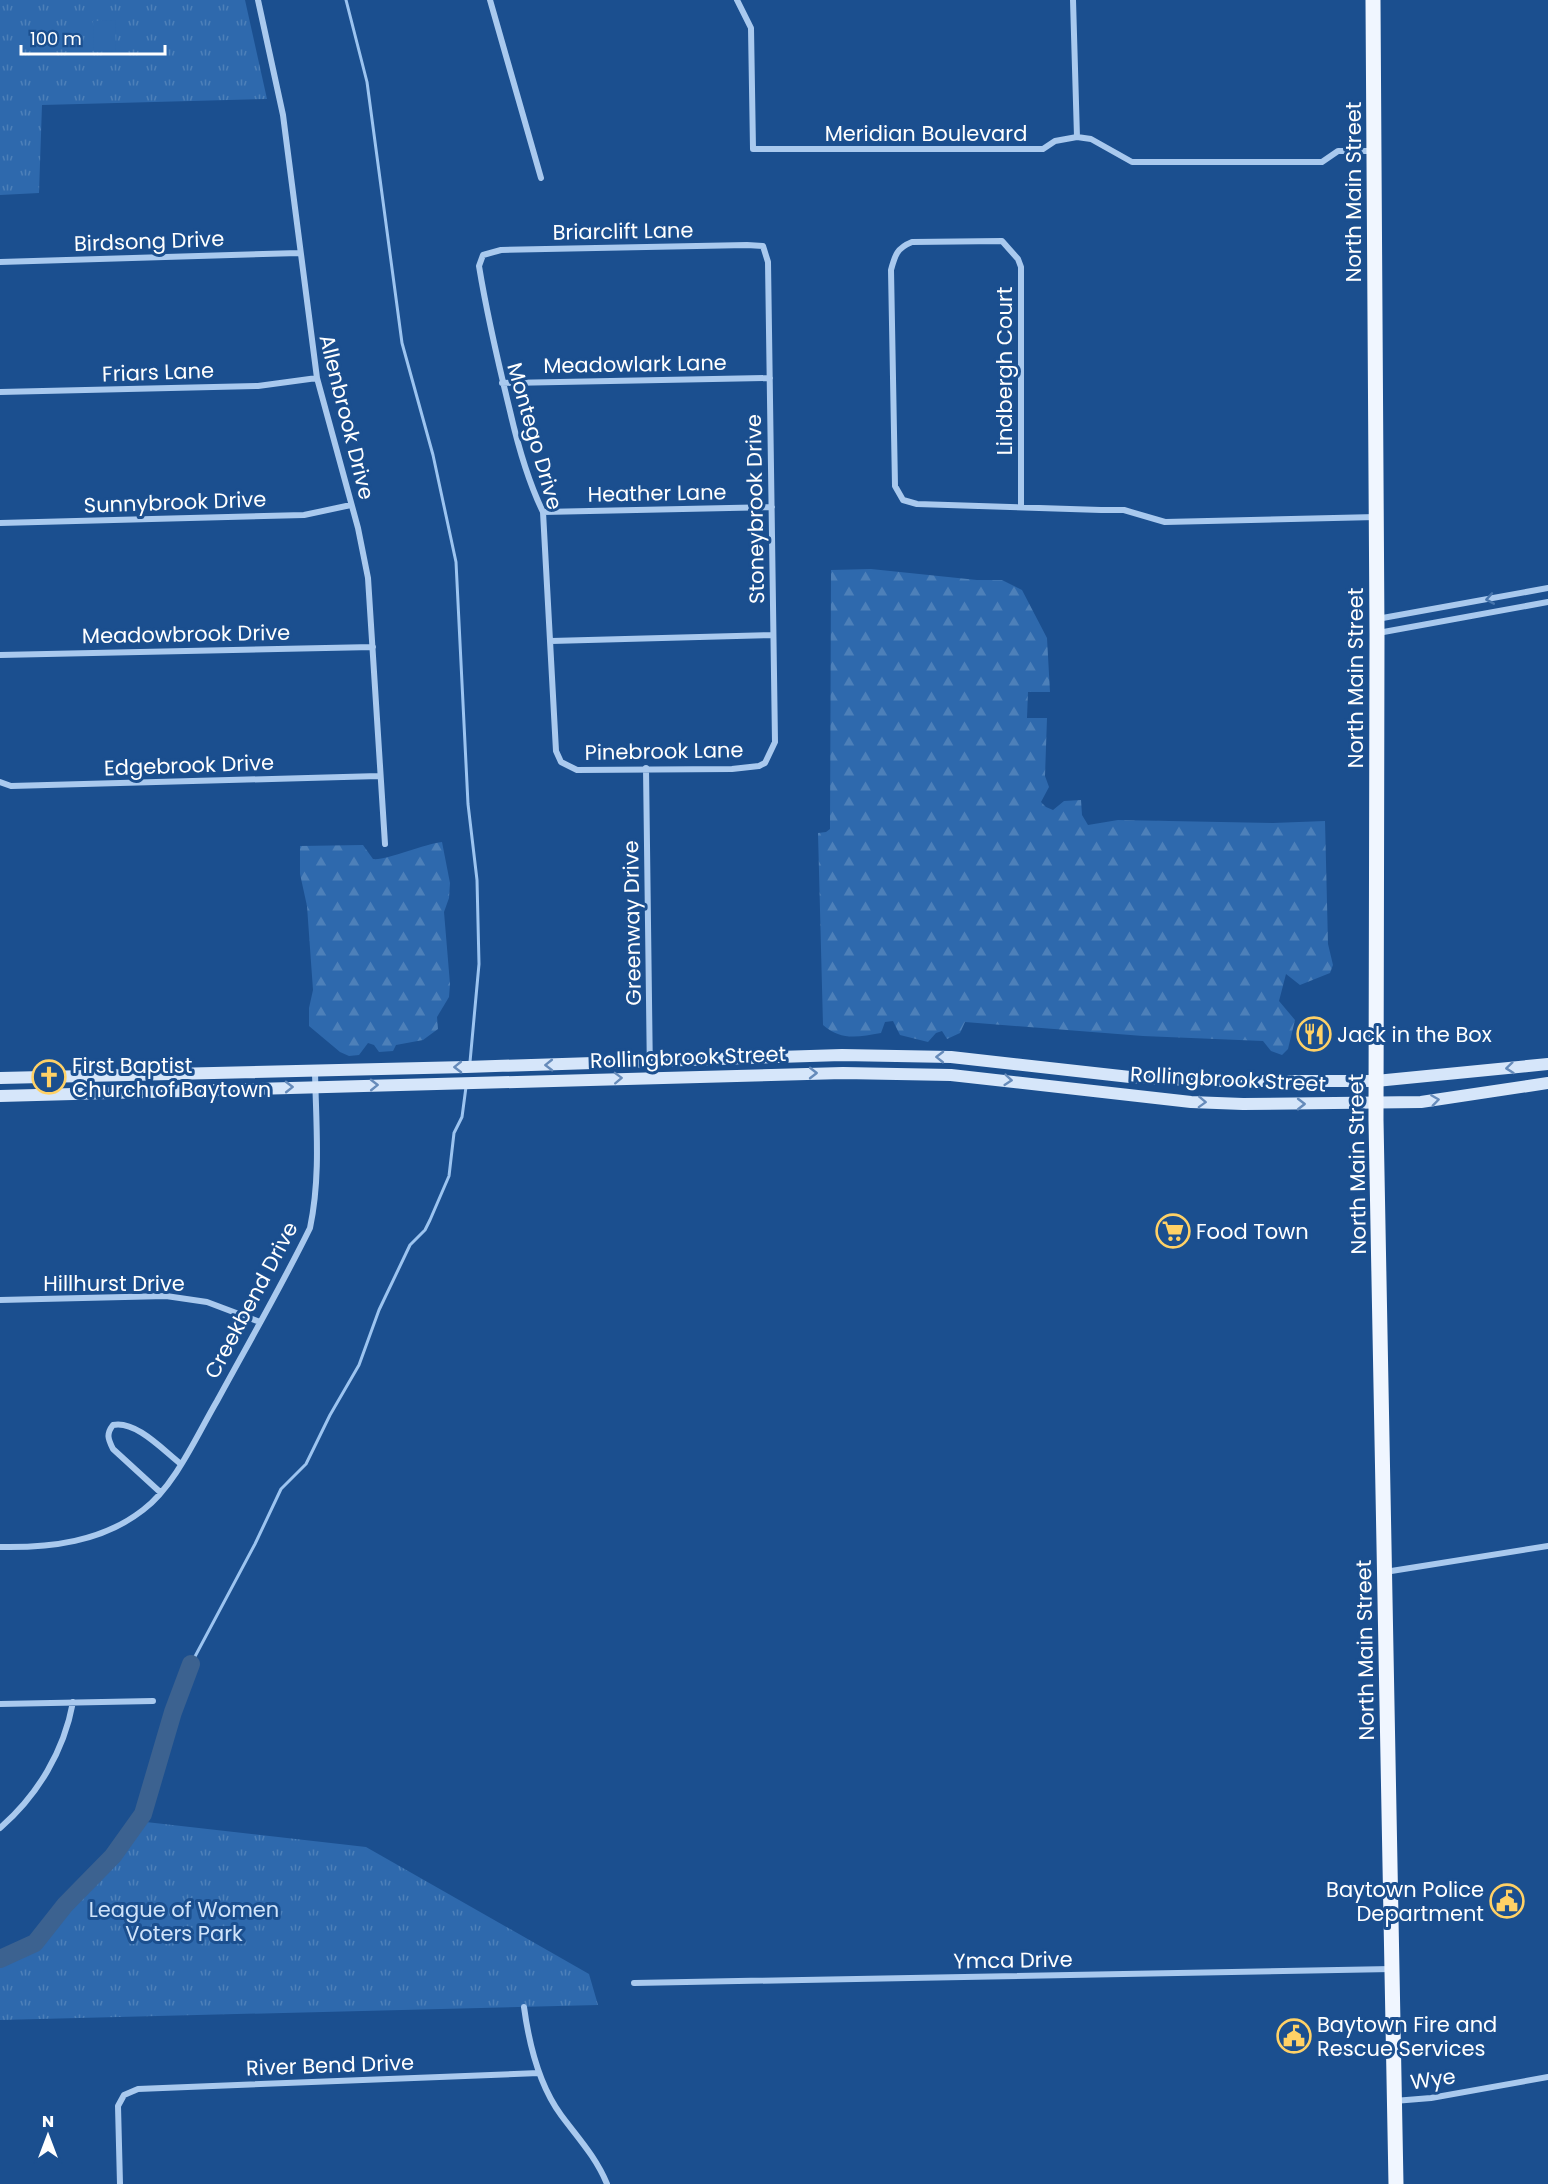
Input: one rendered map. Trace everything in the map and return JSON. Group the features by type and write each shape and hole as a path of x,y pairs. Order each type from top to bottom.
{"main road":[{"name":"North Main Street","path":"1373,0 1377,626 1376,1104 1396,2184"},
{"name":"Rollingbrook Street","path":"1,1078 842,1055 951,1057 1130,1077 1211,1081 1376,1081 1548,1064"},
{"name":"Rollingbrook Street","path":"1,1096 778,1073 951,1075 1191,1102 1376,1104 1421,1102 1548,1083"},
{"path":"160,1074 161,1090"},
{"path":"1,1078 1,1096"}],"street":[{"name":"Allenbrook Drive","path":"258,0 283,115 316,378 351,505 368,578 385,844"},
{"path":"490,0 541,178"},
{"name":"Meridian Boulevard","path":"737,0 751,28 753,149 1043,149 1055,141 1077,137"},
{"path":"1073,0 1077,137 1090,139 1132,162 1322,162 1338,151 1374,151"},
{"name":"Lindbergh Court","path":"1002,241 1018,259 1021,267 1021,507 917,504 903,500 895,486 891,270 895,254 901,246 912,242 1002,241"},
{"name":"Briarclift Lane","path":"483,255 501,250 763,246"},
{"name":"Stoneybrook Drive","path":"759,766 765,763 775,742 768,262 763,246"},
{"name":"Birdsong Drive","path":"0,262 299,253"},
{"name":"Montego Drive","path":"483,255 479,266 502,383 529,483 543,512 556,751 561,762 569,766"},
{"name":"Friars Lane","path":"0,393 268,385 316,378"},
{"name":"Meadowlark Lane","path":"502,383 770,378"},
{"name":"Sunnybrook Drive","path":"0,523 304,514 351,505"},
{"name":"Heather Lane","path":"543,512 772,507"},
{"path":"1021,507 1124,510 1165,522 1376,517"},
{"path":"1377,626 1548,588"},
{"path":"1518,594 1521,607"},
{"path":"1377,626 1548,602"},
{"path":"551,641 772,635"},
{"name":"Meadowbrook Drive","path":"0,655 373,647"},
{"name":"Pinebrook Lane","path":"569,766 577,770 732,769 759,766"},
{"name":"Greenway Drive","path":"646,768 650,1077"},
{"name":"Edgebrook Drive","path":"0,782 11,786 379,776"},
{"name":"Creekbend Drive","path":"0,1547 38,1548 72,1543 123,1523 145,1509 181,1464 310,1228 318,1173 315,1070"},
{"name":"Hillhurst Drive","path":"0,1300 166,1296 207,1302 260,1322"},
{"path":"160,1492 113,1449 108,1440 109,1430 113,1425 130,1426 181,1464"},
{"path":"1384,1572 1548,1546"},
{"path":"0,1704 153,1701"},
{"path":"0,1828 22,1807 54,1761 69,1721 73,1702"},
{"name":"Ymca Drive","path":"634,1983 1392,1969"},
{"path":"524,2007 539,2073 560,2114 591,2154 607,2184"},
{"name":"River Bend Drive","path":"120,2184 118,2106 124,2095 138,2089 539,2073"},
{"name":"Wye","path":"1393,2101 1431,2098 1548,2077"}],"green space":[{"path":"0,0 245,0 267,99 42,105 39,193 0,195"},
{"path":"115,20 116,51 94,52 93,21"},
{"path":"871,569 977,580 1002,580 1022,590 1047,638 1050,692 1028,692 1027,718 1047,718 1045,776 1049,787 1041,802 1046,807 1053,810 1064,801 1081,800 1082,815 1088,825 1118,820 1273,823 1325,821 1328,944 1333,965 1330,973 1300,985 1286,974 1279,1001 1295,1020 1288,1049 1282,1055 1271,1051 1263,1041 1143,1036 965,1022 960,1033 947,1039 942,1031 936,1033 928,1042 900,1035 893,1021 885,1022 881,1033 857,1036 836,1034 823,1025 818,833 830,829 831,570"},
{"path":"442,842 450,883 449,898 444,912 450,984 449,997 437,1017 438,1029 423,1040 396,1045 393,1051 379,1052 374,1045 368,1043 359,1055 349,1056 340,1052 309,1026 309,1008 313,990 307,906 300,874 300,846 363,845 373,859 379,859"},
{"name":"League of Women Voters Park","path":"146,1822 366,1847 589,1974 598,2005 0,2020 0,1964 29,1953"}],"waterway":[{"path":"346,0 367,82 402,343 433,455 456,562 468,804 477,880 479,964 470,1062"},
{"path":"191,1664 255,1544 281,1489 306,1464 330,1415 359,1365 379,1310 410,1245 425,1230 430,1220 449,1176 454,1133 462,1117 466,1087"},
{"path":"0,1959 35,1943 65,1905 113,1856 143,1814 173,1712 191,1664"}],"place":[{"name":"Jack in the Box","path":"1314,1034"},
{"name":"First Baptist Church of Baytown","path":"49,1077"},
{"name":"Food Town","path":"1173,1231"},
{"name":"Baytown Police Department","path":"1507,1901"},
{"name":"Baytown Fire and Rescue Services","path":"1294,2036"}]}
